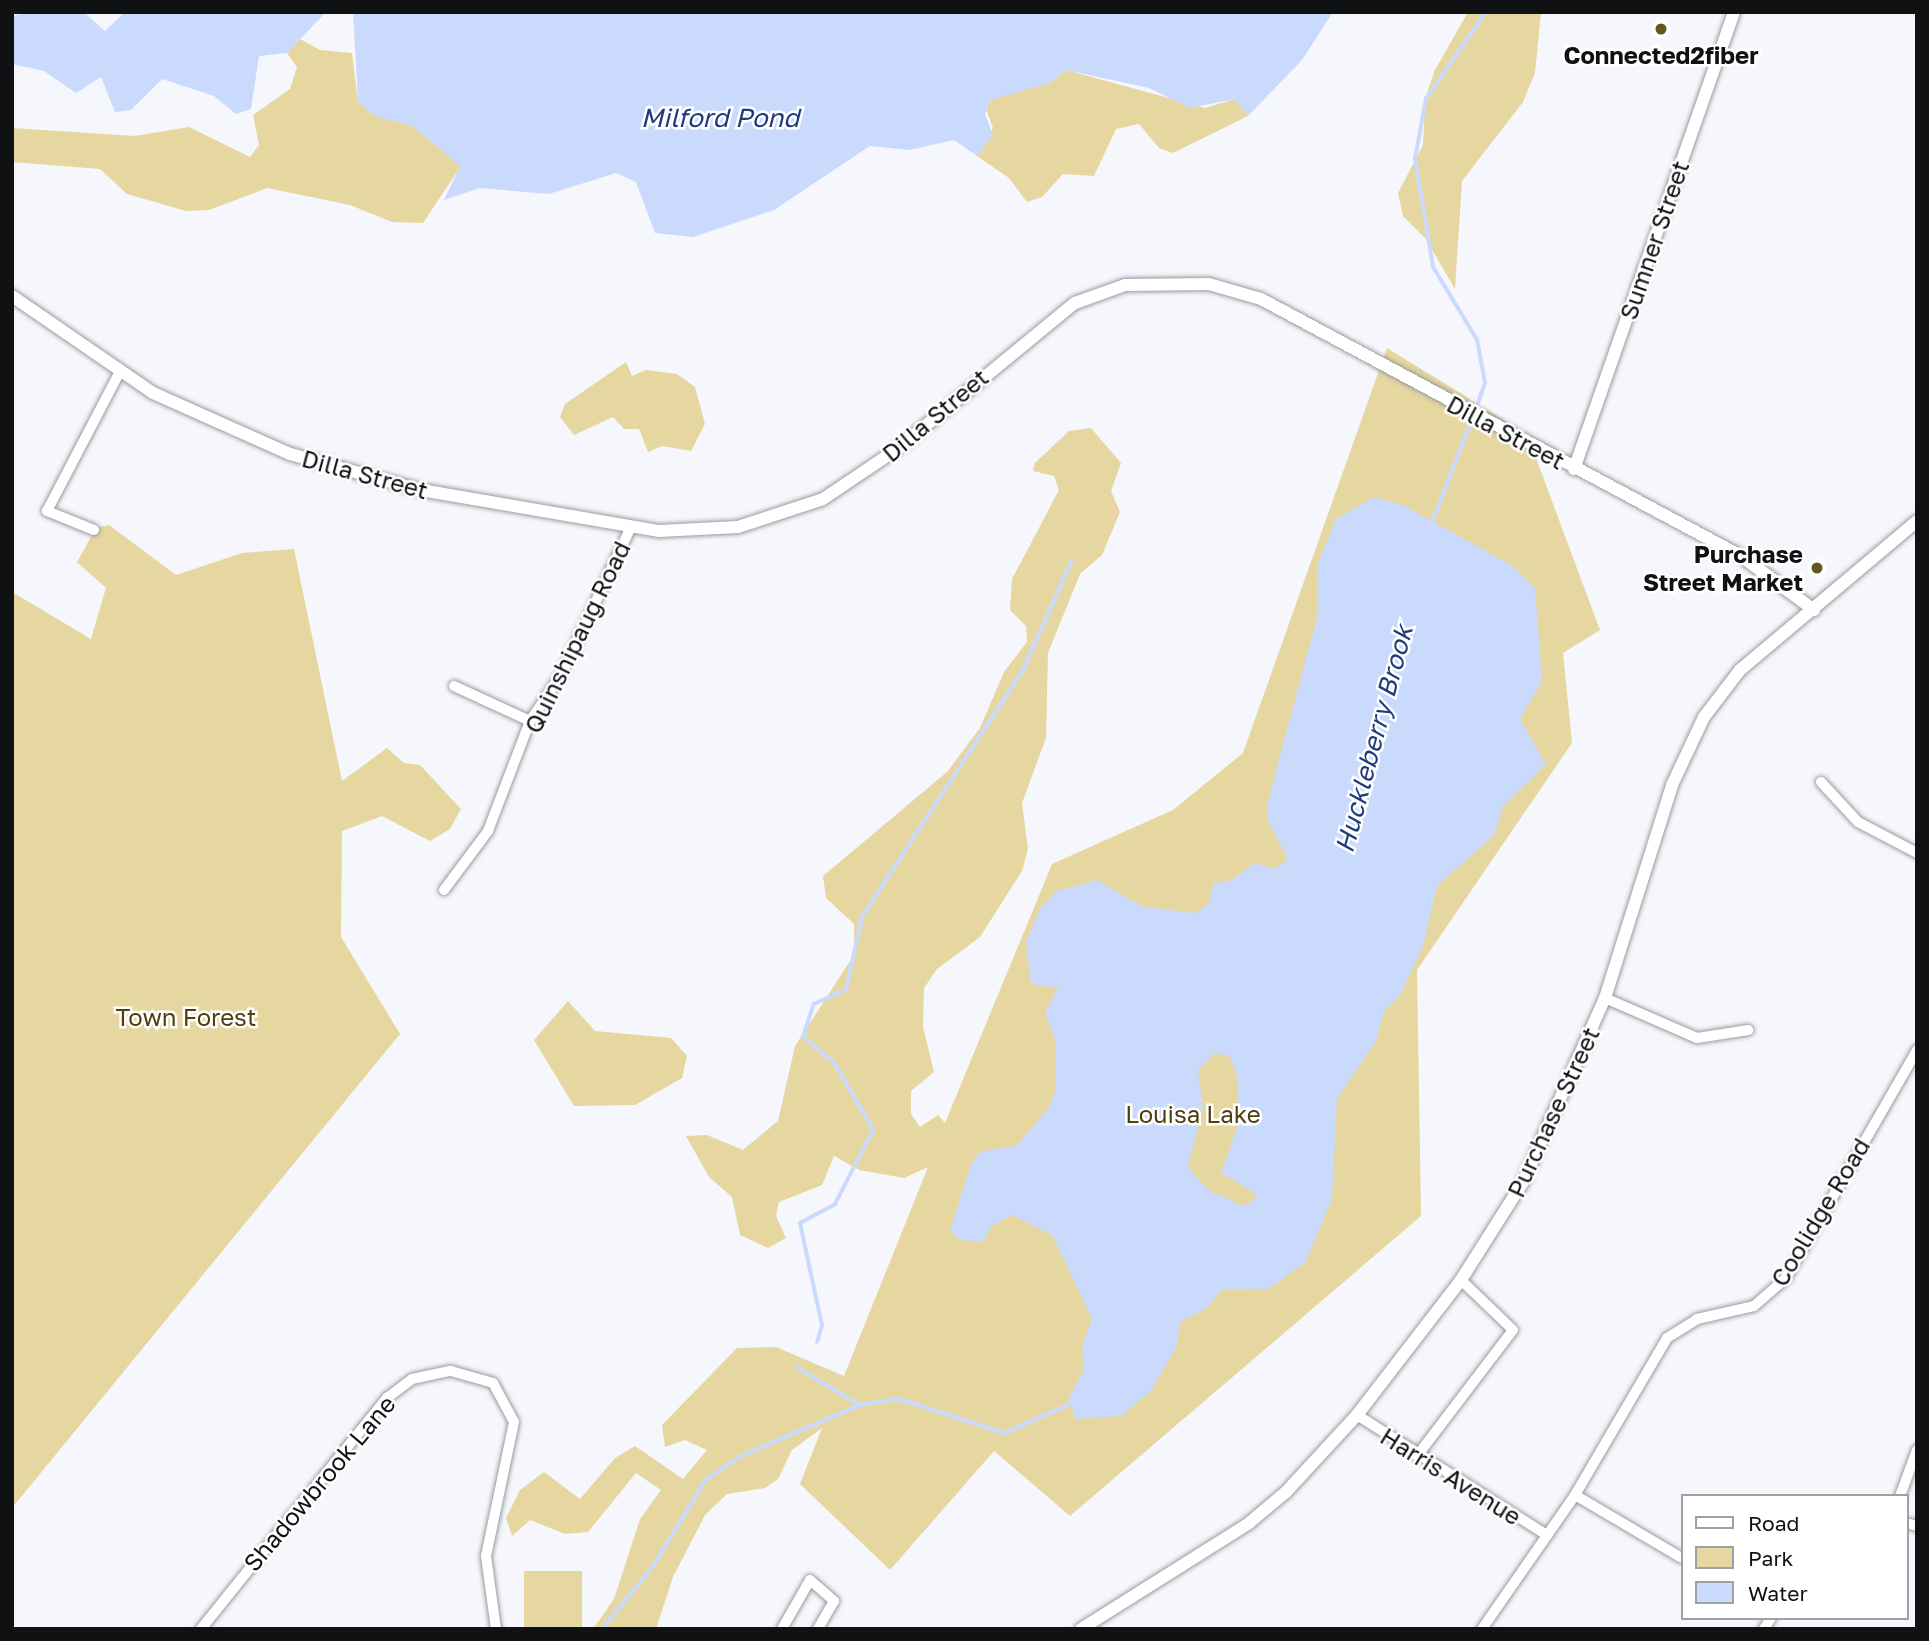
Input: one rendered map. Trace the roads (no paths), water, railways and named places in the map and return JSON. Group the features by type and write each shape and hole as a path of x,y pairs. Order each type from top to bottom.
{"main road":[{"name":"Sumner Street","path":"1574,469 1734,12"},
{"name":"Dilla Street","path":"12,296 119,373 204,419 336,470 630,529 738,527 822,499 897,449 1042,324 1125,285 1179,280 1242,291 1763,570 1814,610"},
{"name":"Purchase Street","path":"1088,1627 1249,1523 1357,1415 1461,1280 1522,1182 1605,998 1672,785 1704,717 1740,670 1917,521"}],"street":[{"path":"94,530 47,511 119,373"},
{"name":"Quinshipaug Road","path":"443,890 488,831 530,721 561,675 630,529"},
{"path":"454,686 530,721"},
{"path":"1821,782 1858,822 1917,853"},
{"path":"1605,998 1697,1038 1748,1030"},
{"name":"Coolidge Road","path":"1482,1629 1575,1495 1667,1338 1697,1320 1754,1306 1786,1278 1917,1049"},
{"path":"1417,1456 1513,1330 1461,1280"},
{"name":"Shadowbrook Lane","path":"201,1629 387,1398 412,1379 460,1371 500,1390 514,1422 486,1556 496,1629"},
{"name":"Harris Avenue","path":"1357,1415 1417,1456 1547,1535"},
{"path":"1901,1494 1917,1450"},
{"path":"1575,1495 1680,1557"},
{"path":"782,1629 810,1580 834,1601 818,1629"}],"water":[{"path":"28,12 84,12 105,31 125,12 326,12 287,53 259,56 251,109 236,114 214,96 162,79 131,110 115,112 101,77 76,93 44,71 12,64 12,16"},
{"name":"Milford Pond","path":"353,12 1333,12 1302,60 1248,116 1235,99 1190,108 1149,88 1066,70 1048,84 990,100 985,114 993,135 977,156 954,140 909,150 870,146 774,210 693,237 655,233 636,182 616,173 549,194 480,188 444,200 460,166 413,126 376,117 358,102"},
{"name":"Louisa Lake","path":"1374,497 1403,505 1513,566 1535,588 1542,681 1520,719 1546,764 1503,806 1494,835 1437,886 1423,946 1400,995 1384,1011 1376,1041 1337,1099 1332,1199 1305,1263 1268,1289 1222,1290 1207,1308 1180,1322 1177,1345 1151,1391 1121,1416 1075,1419 1069,1397 1084,1370 1082,1347 1092,1318 1052,1235 1012,1215 991,1226 983,1242 960,1240 950,1231 971,1164 980,1152 1017,1145 1048,1109 1056,1089 1056,1042 1045,1012 1058,988 1031,984 1026,942 1041,907 1056,891 1097,880 1143,907 1196,913 1208,904 1214,883 1230,881 1255,863 1275,869 1288,859 1267,819 1267,804 1317,618 1317,566 1336,519","holes":["1213,1054 1229,1055 1237,1076 1239,1122 1221,1173 1254,1192 1256,1199 1243,1206 1208,1190 1188,1167 1203,1108 1198,1070"]}],"waterway":[{"name":"Huckleberry Brook","path":"1476,409 1485,383 1477,340 1433,267 1415,159 1426,99 1486,12"},
{"name":"Huckleberry Brook","path":"1432,523 1473,416"},
{"path":"817,1342 822,1326 800,1223 835,1204 873,1130 834,1063 803,1037 814,1004 846,990 862,917 1023,670 1071,562"},
{"path":"798,1368 860,1405"},
{"name":"Huckleberry Brook","path":"602,1629 652,1568 705,1481 739,1457 860,1405 899,1399 1005,1433 1070,1404"}],"place":[{"name":"Connected2fiber","path":"1661,29"},
{"name":"Purchase Street Market","path":"1817,568"}],"park label":[{"name":"Town Forest","path":"186,1017"}]}
